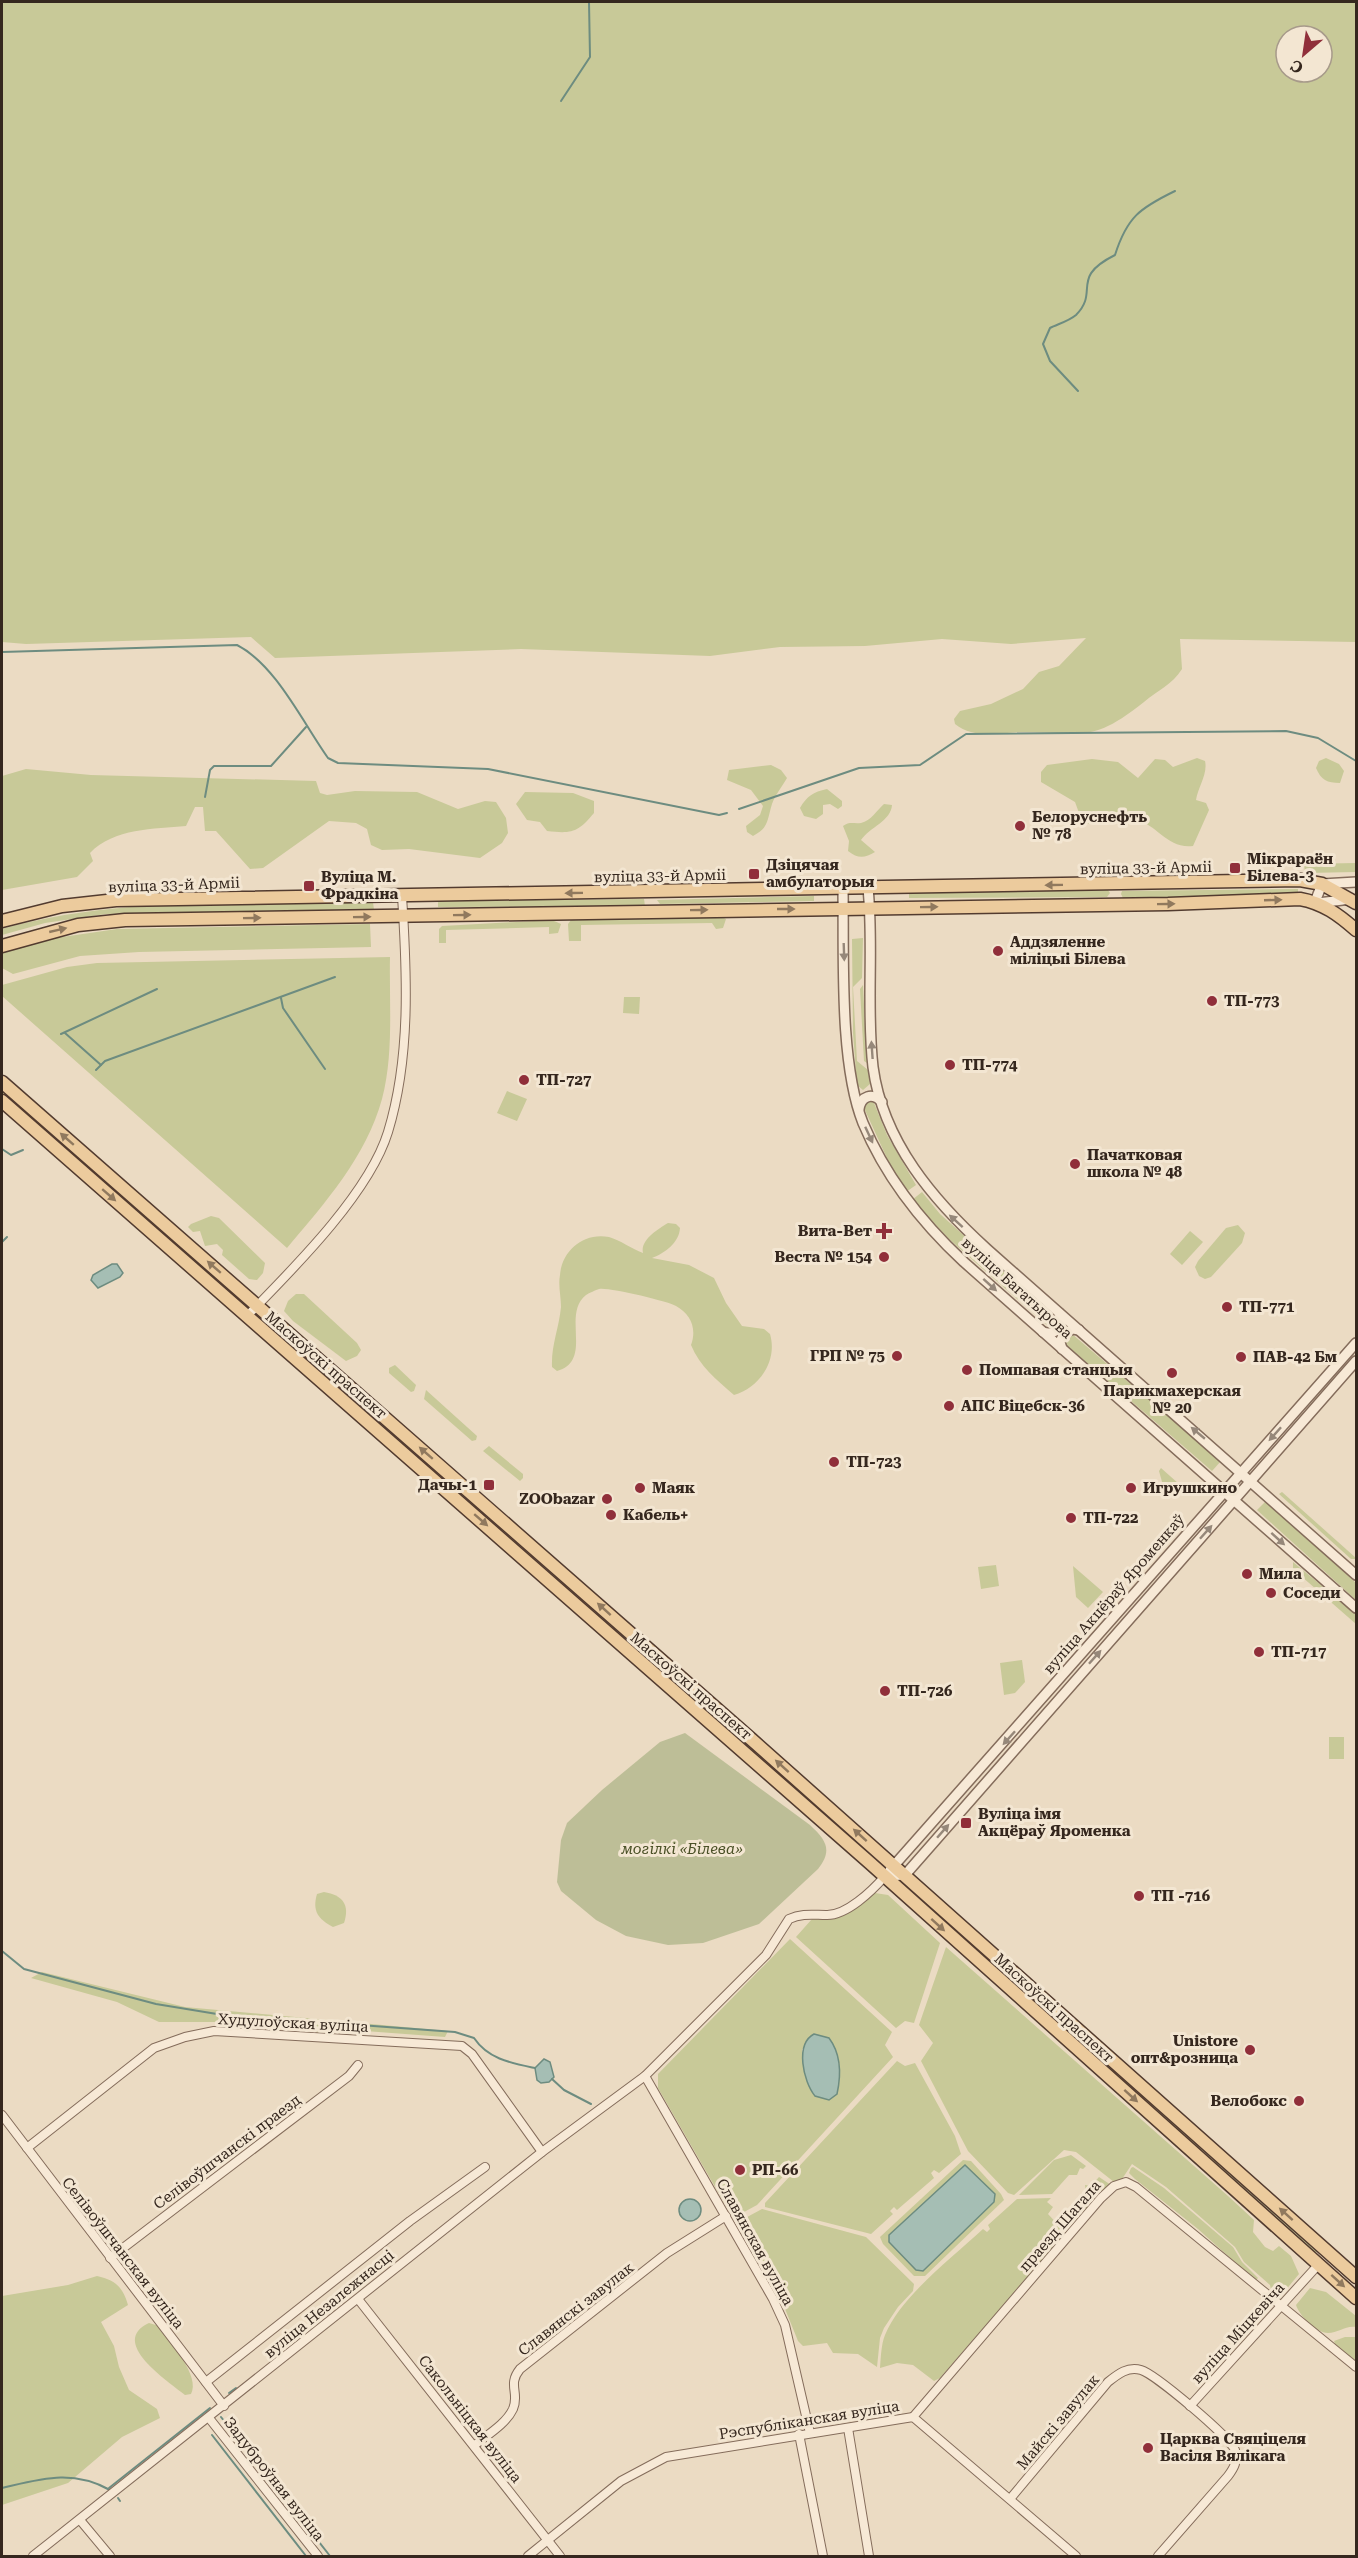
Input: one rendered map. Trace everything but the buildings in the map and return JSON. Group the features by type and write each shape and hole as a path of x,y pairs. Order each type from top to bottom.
{"main road":[{"name":"вуліца 33-й Арміі","path":"2,921 62,906 116,900 1299,880 1322,884"},
{"path":"1105,904 1110,902 1114,894 1113,889 1106,884"},
{"path":"1125,884 1117,894 1125,904"},
{"path":"1322,884 1355,900"},
{"path":"641,911 647,908 650,902 648,895 642,891"},
{"path":"662,891 656,895 654,901 657,909 663,911"},
{"path":"2,946 78,925 125,920 1125,904 1300,899 1316,903 1356,930"},
{"name":"Маскоўскі праспект","path":"2,1082 905,1875 1356,2277"},
{"name":"Маскоўскі праспект","path":"2,1101 885,1876 1356,2298"},
{"path":"642,1662 642,1653 651,1651"},
{"path":"1320,2264 1329,2253"}],"street":[{"name":"вуліца 33-й Арміі","path":"1322,884 1356,882"},
{"path":"1322,884 1316,903 1355,900"},
{"name":"вуліца Багатырова","path":"843,888 848,1036 854,1085 859,1109 876,1150 905,1200 935,1235 1042,1332 1356,1608"},
{"name":"вуліца Багатырова","path":"868,888 871,1040 876,1081 882,1102 905,1155 925,1186 949,1214 1356,1575"},
{"path":"248,1316 316,1241 355,1192 373,1164 388,1133 404,1037 402,896"},
{"path":"854,1085 865,1092 872,1090 876,1081"},
{"path":"859,1109 862,1100 867,1097 877,1097 882,1102"},
{"path":"1042,1332 1052,1333 1058,1330 1062,1321 1059,1312"},
{"path":"1062,1349 1060,1342 1064,1333 1079,1330"},
{"name":"вуліца Акцёраў Яроменкаў","path":"885,1876 1048,1694 1356,1342"},
{"name":"вуліца Акцёраў Яроменкаў","path":"905,1875 1356,1361"},
{"path":"1330,1373 1339,1381"},
{"path":"1309,1395 1319,1404"},
{"path":"1108,1624 1117,1632"},
{"path":"1072,1666 1080,1674"},
{"path":"1048,1694 1056,1701"},
{"path":"994,1755 1002,1763"},
{"path":"885,1876 905,1875"},
{"name":"вуліца Незалежнасці","path":"33,2556 542,2152 645,2076 766,1955 789,1919 812,1913 828,1916 838,1914 885,1876"},
{"name":"Худулоўская вуліца","path":"27,2148 154,2048 185,2037 214,2031 462,2046 472,2054 542,2152"},
{"name":"Селівоўшчанскі праезд","path":"110,2258 350,2076 358,2065"},
{"name":"Славянская вуліца","path":"645,2076 759,2272 784,2325 810,2433"},
{"name":"Селівоўшчанская вуліца","path":"2,2115 224,2406"},
{"name":"вуліца Незалежнасці","path":"206,2382 410,2221 485,2167"},
{"name":"праезд Шагала","path":"913,2417 1101,2198 1118,2184 1126,2182 1136,2187 1280,2305"},
{"name":"Славянскі завулак","path":"475,2445 506,2419 513,2409 512,2382 520,2369 667,2253 726,2216"},
{"name":"вуліца Міцкевіча","path":"1158,2556 1235,2465 1235,2449 1227,2438 1190,2406 1280,2305 1320,2264"},
{"name":"Сакольніцкая вуліца","path":"358,2299 560,2556"},
{"path":"1280,2305 1356,2367"},
{"name":"Майскі завулак","path":"1010,2499 1117,2374 1128,2369 1140,2370 1190,2406"},
{"name":"Рэспубліканская вуліца","path":"528,2556 621,2481 666,2457 913,2417 1076,2556"},
{"name":"Задуброўная вуліца","path":"209,2418 318,2556"},
{"path":"848,2428 869,2556"},
{"path":"799,2434 823,2556"},
{"path":"80,2520 110,2556"}],"green space":[{"path":"2,2 1356,2 1356,642 1180,639 1182,669 1178,675 1126,715 1100,730 1076,733 989,734 963,729 955,724 954,719 960,711 991,704 1023,689 1039,672 1059,666 1086,638 1011,644 942,639 865,646 780,647 710,656 521,649 275,658 251,637 26,644 2,642"},
{"path":"1197,758 1205,761 1206,766 1196,800 1206,803 1209,810 1193,846 1176,844 1150,826 1135,819 1117,818 1088,824 1082,821 1075,802 1041,782 1041,772 1047,765 1092,759 1118,762 1138,778 1155,759 1165,760 1173,767"},
{"path":"1326,758 1339,764 1344,771 1340,783 1325,780 1318,772 1316,768 1319,761"},
{"path":"771,765 781,770 787,778 773,801 765,827 753,836 747,832 746,826 760,815 763,806 751,790 727,780 729,770"},
{"path":"26,769 91,775 316,781 320,793 327,795 355,791 417,792 458,809 485,801 496,802 506,818 508,833 502,843 480,858 409,849 382,850 371,845 367,829 356,823 329,821 263,868 250,869 216,831 205,831 203,807 195,807 186,826 135,831 122,834 100,845 90,853 93,861 77,877 2,890 2,776"},
{"path":"827,789 842,801 842,806 838,809 830,804 823,805 823,814 816,819 804,816 800,808 805,800 814,793"},
{"path":"525,792 573,793 594,801 594,813 579,828 569,832 547,831 540,822 527,820 516,804"},
{"path":"884,804 892,805 891,811 861,840 875,852 862,857 852,854 848,851 849,841 843,826 865,822"},
{"path":"1356,863 1356,872 1305,873 1304,864"},
{"path":"1298,889 1298,895 1123,898 1121,894 1122,891"},
{"path":"1108,890 1110,893 1107,897 909,898 909,893"},
{"path":"814,896 814,901 660,904 657,900"},
{"path":"644,899 645,906 438,907 438,901"},
{"path":"373,902 374,910 106,914 45,923 2,935 2,929 47,918 139,906"},
{"path":"722,917 726,919 723,928 716,929 712,923 581,925 581,941 569,941 568,924 571,920"},
{"path":"552,920 561,924 558,933 549,934 549,927 446,930 446,943 439,943 439,929 442,926"},
{"path":"370,924 371,947 139,952 80,956 13,974 2,968 4,951 35,941 117,929"},
{"path":"863,938 862,978 853,987 857,1061 868,1070 870,1084 863,1090 857,1085 853,1033 852,939"},
{"path":"390,957 388,1064 386,1082 375,1120 355,1160 343,1178 287,1248 2,996 2,985 67,967 97,963"},
{"path":"863,985 867,1063 864,1061 860,989"},
{"path":"624,997 640,997 639,1014 623,1013"},
{"path":"2,1086 239,1294 235,1299 2,1094"},
{"path":"507,1091 527,1099 517,1121 497,1113"},
{"path":"866,1102 874,1103 887,1135 916,1185 906,1192 891,1167 864,1108"},
{"path":"922,1192 940,1214 1057,1319 1058,1322 1053,1328 950,1240 912,1200"},
{"path":"211,1216 219,1218 265,1263 263,1273 257,1280 249,1279 222,1255 223,1250 217,1244 205,1246 200,1231 193,1232 188,1227"},
{"path":"668,1223 676,1224 680,1228 677,1238 666,1250 652,1258 689,1265 714,1278 726,1303 742,1326 764,1329 770,1334 772,1344 769,1363 758,1380 734,1395 699,1360 691,1345 693,1328 686,1313 676,1306 650,1298 605,1289 587,1294 579,1304 576,1314 574,1357 568,1365 557,1371 552,1367 552,1359 561,1307 559,1279 565,1258 570,1251 583,1240 600,1236 613,1238 643,1253 647,1239"},
{"path":"1238,1225 1245,1233 1242,1243 1211,1277 1205,1279 1199,1276 1195,1267 1198,1261 1226,1228"},
{"path":"1190,1231 1203,1242 1182,1265 1170,1254"},
{"path":"296,1294 304,1294 357,1343 361,1350 357,1356 346,1361 293,1321 284,1311 288,1301"},
{"path":"1072,1334 1221,1461 1212,1471 1064,1343 1067,1335"},
{"path":"395,1365 416,1385 414,1391 411,1392 389,1373 389,1368"},
{"path":"426,1390 477,1436 476,1440 472,1441 424,1399"},
{"path":"489,1446 523,1474 520,1481 483,1451"},
{"path":"1161,1468 1179,1484 1179,1487 1164,1489 1159,1471"},
{"path":"1282,1492 1356,1559 1351,1559 1279,1494"},
{"path":"1266,1501 1356,1583 1356,1600 1257,1510"},
{"path":"1293,1562 1356,1614 1356,1624 1293,1569"},
{"path":"996,1565 999,1586 981,1589 978,1567"},
{"path":"1073,1566 1103,1592 1088,1608 1076,1597"},
{"path":"1022,1660 1025,1682 1015,1693 1004,1695 1000,1663"},
{"name":"могілкі «Білева»","path":"685,1733 810,1825 824,1841 826,1851 818,1869 759,1924 703,1943 668,1945 626,1936 596,1920 561,1891 557,1882 561,1840 567,1823 602,1790 660,1742"},
{"path":"1329,1737 1344,1737 1344,1759 1329,1759"},
{"path":"331,1893 343,1902 346,1911 344,1923 333,1927 320,1918 315,1905 317,1894"},
{"path":"875,1893 888,1895 940,1943 914,2023 905,2021 896,2028 796,1937 812,1919 840,1916 853,1910"},
{"path":"920,1894 1318,2250 1317,2252 1313,2252 918,1897"},
{"path":"790,1939 892,2032 885,2045 893,2057 757,2205 733,2218 658,2088 658,2074","holes":["829,2038 840,2068 837,2094 812,2092 802,2049"]},
{"path":"946,1947 1254,2220 1253,2232 1265,2247 1273,2251 1279,2246 1291,2256 1299,2274 1280,2297 1272,2294 1270,2285 1244,2262 1235,2247 1166,2187 1132,2164 1122,2179 1114,2182 1076,2152 1064,2150 1014,2195 1008,2193 968,2151 921,2061 933,2043 919,2025"},
{"path":"42,1972 185,2007 448,2031 445,2037 365,2031 326,2033 240,2022 159,2022 117,2002 31,1978"},
{"path":"897,2061 905,2066 915,2063 955,2136 961,2154 939,2173 934,2170 931,2173 934,2178 897,2210 894,2207 890,2211 893,2214 871,2234 765,2207 765,2203"},
{"path":"1071,2155 1086,2166 1083,2169 1080,2168 1077,2175 1069,2175 1052,2194 1019,2195 1054,2160"},
{"path":"963,2160 971,2161 1004,2200 925,2276 914,2276 883,2244 880,2237"},
{"path":"1133,2167 1164,2188 1233,2247 1242,2262 1258,2278 1256,2280 1248,2274 1198,2229 1135,2179 1129,2173"},
{"path":"1099,2177 1111,2185 1077,2222 1071,2223 1062,2217 1062,2210 1068,2214 1086,2193 1085,2185 1091,2186"},
{"path":"1051,2198 1047,2202 1053,2207 1048,2214 1062,2229 1063,2237 940,2378 934,2381 913,2365 897,2363 880,2368 885,2335 893,2320 928,2278 983,2229 987,2232 990,2229 988,2225 1017,2199"},
{"path":"762,2209 866,2237 914,2284 913,2291 898,2307 884,2328 880,2338 877,2367 858,2354 833,2353 827,2343 803,2346 798,2341 777,2289 736,2223"},
{"path":"97,2276 117,2285 126,2299 128,2305 101,2322 114,2346 119,2367 129,2390 157,2409 160,2418 122,2437 68,2483 2,2505 2,2296 68,2285"},
{"path":"1310,2288 1326,2292 1356,2316 1356,2327 1328,2333 1318,2330 1309,2323 1296,2305"},
{"path":"149,2323 159,2326 183,2359 192,2378 191,2394 185,2395 166,2381 145,2361 138,2350 135,2340 138,2331"},
{"path":"1345,2337 1356,2337 1356,2362 1335,2344 1334,2341"}],"shaded area":[{"path":"112,1264 117,1264 123,1273 120,1277 98,1288 91,1280 93,1275"},
{"path":"814,2034 829,2038 838,2058 837,2094 829,2100 815,2096 804,2072 804,2046"},
{"path":"544,2059 550,2062 554,2077 549,2082 541,2083 537,2080 535,2068"},
{"path":"965,2165 995,2194 994,2202 923,2271 916,2270 889,2242 889,2235"},
{"path":"690,2199 698,2202 701,2210 698,2218 690,2221 682,2218 679,2210 682,2202"}],"waterway":[{"path":"561,101 590,57 589,2"},
{"path":"1078,391 1050,361 1043,344 1050,328 1067,321 1083,306 1087,285 1093,271 1115,255 1125,231 1136,215 1175,191"},
{"path":"2,652 237,645 251,654 276,680 328,758 338,763 488,769 719,815 727,813"},
{"path":"205,797 210,770 214,766 271,766 306,727"},
{"path":"739,809 859,768 920,765 966,734 1286,731 1318,738 1356,761"},
{"path":"96,1070 105,1061 335,977"},
{"path":"61,1034 157,989"},
{"path":"281,998 283,1008 325,1069"},
{"path":"65,1033 101,1065"},
{"path":"2,1149 11,1155 23,1150"},
{"path":"2,1242 7,1237"},
{"path":"2,1951 24,1969 156,2004 223,2015 455,2032 474,2038 486,2051 501,2059 535,2068"},
{"path":"552,2079 564,2090 591,2104"},
{"path":"229,2393 236,2388"},
{"path":"109,2488 210,2408"},
{"path":"221,2417 330,2556"},
{"path":"212,2435 306,2556"},
{"path":"2,2488 43,2479 69,2478 83,2480 110,2490"}],"place":[{"name":"Белоруснефть № 78","path":"1020,826"},
{"name":"Мікрараён Білева-3","path":"1235,868"},
{"name":"Дзіцячая амбулаторыя","path":"754,874"},
{"name":"Вуліца М. Фрадкіна","path":"309,886"},
{"name":"Аддзяленне міліцыі Білева","path":"998,951"},
{"name":"ТП-773","path":"1212,1001"},
{"name":"ТП-774","path":"950,1065"},
{"name":"ТП-727","path":"524,1080"},
{"name":"Пачатковая школа № 48","path":"1075,1164"},
{"name":"Вита-Вет","path":"884,1231"},
{"name":"Веста № 154","path":"884,1257"},
{"name":"ТП-771","path":"1227,1307"},
{"name":"ГРП № 75","path":"897,1356"},
{"name":"ПАВ-42 Бм","path":"1241,1357"},
{"name":"Помпавая станцыя","path":"967,1370"},
{"name":"Парикмахерская № 20","path":"1172,1373"},
{"name":"АПС Віцебск-36","path":"949,1406"},
{"name":"ТП-723","path":"834,1462"},
{"name":"Дачы-1","path":"489,1485"},
{"name":"Маяк","path":"640,1488"},
{"name":"Игрушкино","path":"1131,1488"},
{"name":"ZOObazar","path":"607,1499"},
{"name":"Кабель+","path":"611,1515"},
{"name":"ТП-722","path":"1071,1518"},
{"name":"Мила","path":"1247,1574"},
{"name":"Соседи","path":"1271,1593"},
{"name":"ТП-717","path":"1259,1652"},
{"name":"ТП-726","path":"885,1691"},
{"name":"Вуліца імя Акцёраў Яроменка","path":"966,1823"},
{"name":"ТП -716","path":"1139,1896"},
{"name":"Unistore опт&розница","path":"1250,2050"},
{"name":"Велобокс","path":"1299,2101"},
{"name":"РП-66","path":"740,2170"},
{"name":"Царква Свяціцеля Васіля Вялікага","path":"1148,2448"}]}
